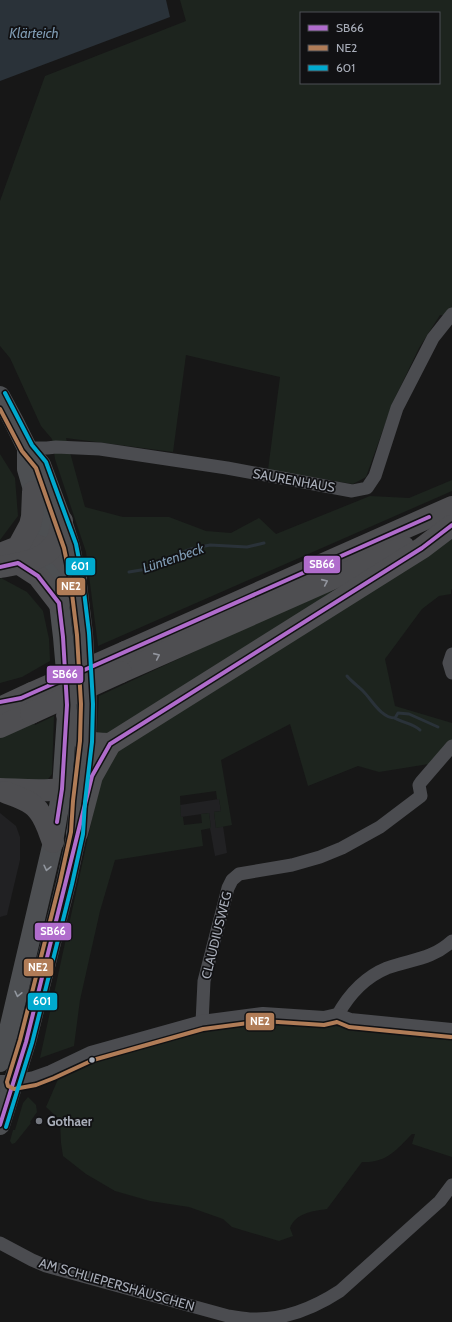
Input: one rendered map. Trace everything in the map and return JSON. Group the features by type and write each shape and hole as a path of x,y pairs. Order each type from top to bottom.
{"highway":[{"path":"9,558 30,525 32,517 33,492"},
{"path":"0,708 21,702 123,662 452,519"},
{"path":"77,832 92,776 110,744 422,548 452,519"},
{"path":"49,550 57,541 62,521"},
{"path":"9,558 35,544 61,556 76,576"},
{"path":"9,558 38,576 59,603"},
{"path":"0,727 21,702"},
{"path":"66,715 78,736 86,741 98,744 110,744"},
{"path":"0,790 62,789 73,785 83,772"},
{"path":"0,790 32,804 40,812 53,842"}],"main road":[{"path":"0,396 27,448 41,464 70,546 76,576 83,634 86,741 77,832 66,883 28,1035 7,1083 0,1125"},
{"path":"0,1062 8,1034 53,842 62,789 66,715 66,671 59,603 49,550 38,504 27,469 27,448"}],"street":[{"name":"SAURENHAUS","path":"27,448 56,447 100,449 227,468 352,491 367,488 376,476 397,408 433,338 452,314"},
{"path":"452,654 449,661 452,673"},
{"name":"CLAUDIUSWEG","path":"202,1023 204,981 228,888 235,877 239,874 292,865 320,857 342,848 374,831 420,796 420,782 452,746"},
{"path":"337,1016 343,1005 353,993 371,977 388,968 427,957 452,941"},
{"path":"7,1083 34,1079 51,1073 96,1052 202,1023 263,1015 324,1019 337,1016 350,1021 452,1031"},
{"name":"AM SCHLIEPERSHÄUSCHEN","path":"0,1243 46,1266 228,1316 252,1319 270,1318 290,1315 305,1310 323,1302 340,1291 440,1201 452,1185"}],"shaded area":[{"path":"180,0 452,0 452,316 440,315 419,348 393,402 366,477 353,484 268,470 280,377 186,355 173,452 66,438 85,507 123,517 169,517 206,531 231,533 259,518 276,534 370,496 409,498 452,480 452,491 98,646 86,552 55,459 52,439 41,426 10,358 0,346 0,201 45,76 186,21"},
{"path":"0,454 15,478 18,516 0,540"},
{"path":"452,538 451,594 439,596 422,609 385,659 395,706 452,723 452,741 435,763 379,772 358,766 308,786 290,724 221,760 232,825 216,828 214,812 221,811 216,791 180,796 181,817 183,817 184,825 202,823 201,814 209,813 211,828 201,830 203,846 115,860 100,911 80,1000 74,1046 40,1058 95,805 108,755"},
{"path":"393,561 101,739 97,731 99,696 356,576"},
{"path":"1,578 27,592 43,611 49,639 50,661 22,677 0,683 0,579"},
{"path":"54,716 52,774 45,783 0,783 0,737 33,723 35,725"},
{"path":"219,799 221,811 214,812 216,828 223,826 227,853 215,856 209,813 181,817 180,805"},
{"path":"0,813 16,826 20,837 20,860 7,915 0,917"},
{"path":"278,1020 452,1037 452,1157 412,1144 415,1134 412,1134 396,1150 385,1158 371,1162 362,1162 327,1209 310,1212 300,1216 290,1228 293,1236 279,1241 232,1227 223,1219 189,1207 150,1201 115,1191 86,1174 63,1156 60,1120 46,1107 59,1077 86,1063 200,1031"},
{"path":"28,1097 36,1105 37,1112 30,1122 31,1123 15,1143 12,1144 10,1141 13,1130 15,1130 23,1103"}],"water":[{"name":"Klärteich","path":"0,0 166,0 170,17 0,81"}],"waterway":[{"name":"Lüntenbeck","path":"129,572 147,569 165,563 191,549 210,545 247,547 264,543"},
{"name":"Lüntenbeck","path":"347,676 385,715 395,718 398,713 409,714 438,727"},
{"path":"395,718 420,730"}],"transit line":[{"name":"601","path":"5,393 32,445 46,462 76,544 82,575 89,633 93,704 92,742 83,834 32,1043 6,1127"},
{"name":"NE2","path":"0,409 22,451 36,468 64,548 70,577 77,635 81,704 80,741 71,832 60,882 20,1040 7,1082 8,1086 14,1089 36,1085 93,1060 203,1029 263,1021 324,1025 337,1022 349,1027 451,1037"},
{"name":"SB66","path":"0,702 21,698 429,517"},
{"name":"SB66","path":"0,1125 26,1042 92,776 110,744 422,548 452,525"},
{"name":"SB66","path":"0,567 18,563 38,576 59,603 63,637 67,705 62,789 57,822"}],"place":[{"name":"Gothaer","path":"39,1121"}]}
